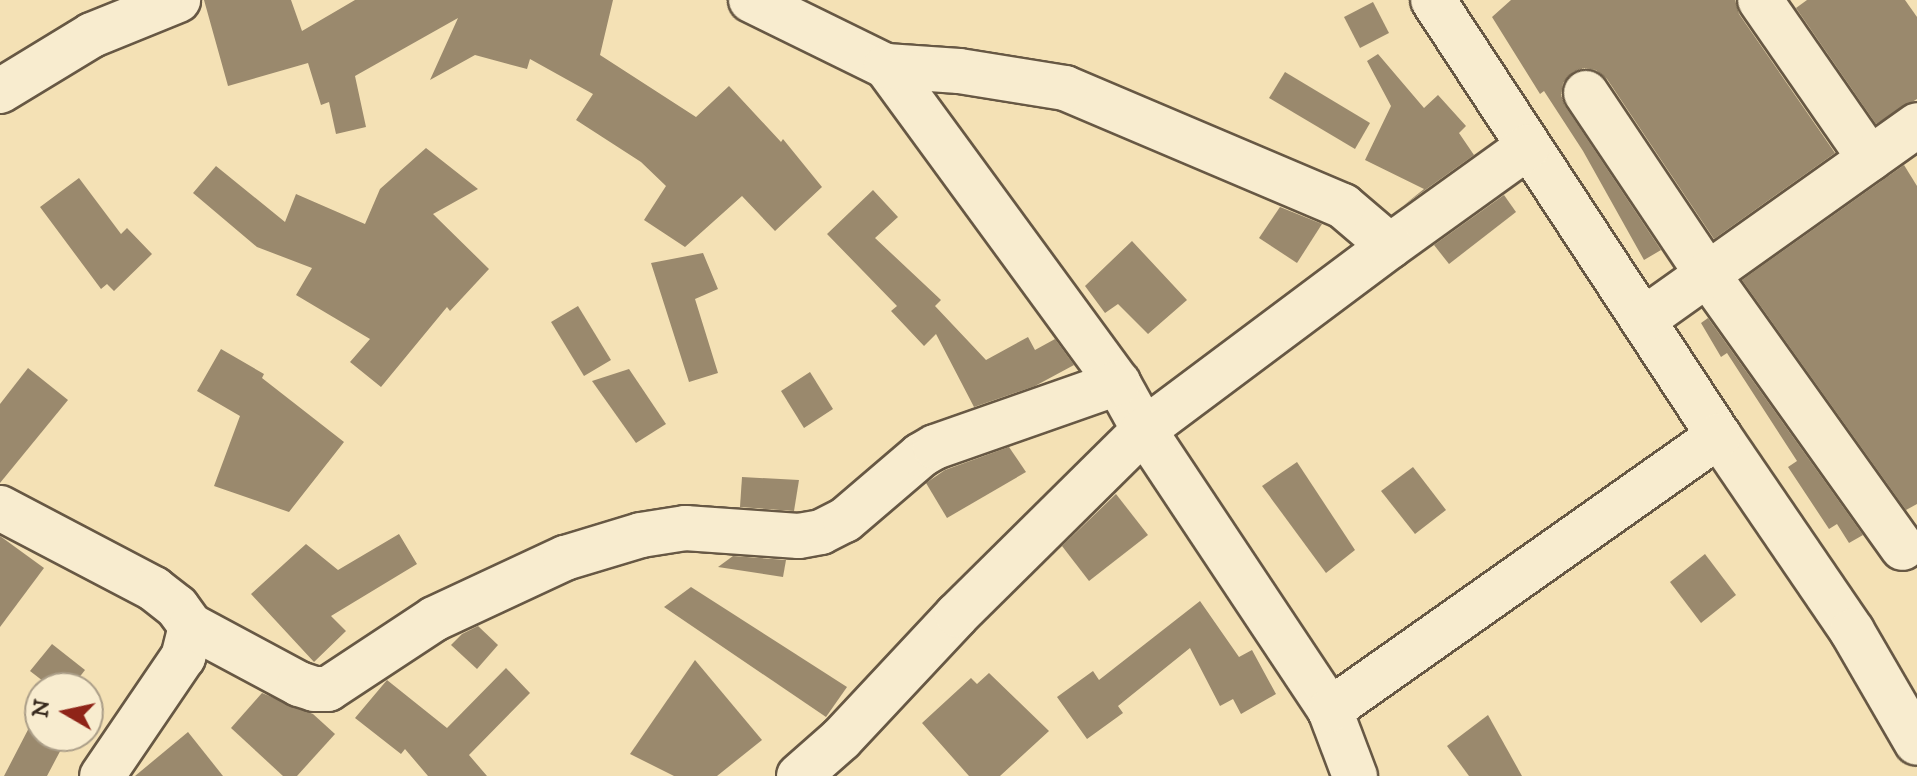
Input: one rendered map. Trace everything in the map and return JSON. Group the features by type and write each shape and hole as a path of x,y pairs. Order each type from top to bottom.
{"street":[{"path":"0,91 92,35 178,0"},
{"path":"751,0 886,66 959,71 1065,88 1343,206 1390,246"},
{"path":"1433,0 1719,436 1852,631 1917,743"},
{"path":"1760,0 1870,159"},
{"path":"886,66 1118,383 1144,430 1330,710 1355,776"},
{"path":"1586,93 1708,275 1903,548"},
{"path":"1643,320 1917,125"},
{"path":"799,776 841,739 957,615 1144,430 1528,147"},
{"path":"0,508 154,589 177,607 191,626 299,684 328,689 434,619 565,558 641,535 685,528 799,536 821,532 845,520 921,455 935,447 1118,383"},
{"path":"1330,710 1719,436"},
{"path":"102,776 183,657 191,626"}],"building":[{"path":"204,0 291,0 302,31 355,0 613,0 600,55 696,117 729,86 781,142 783,139 822,187 775,231 742,196 685,247 644,220 666,186 641,162 576,120 593,94 530,59 527,69 475,55 430,80 458,18 355,76 366,127 336,134 329,102 321,105 308,63 228,86"},
{"path":"1511,0 1735,0 1739,14 1835,153 1714,239 1607,79 1596,70 1584,68 1573,72 1563,83 1561,95 1565,106 1661,250 1644,260 1583,151 1544,91 1540,94 1492,17"},
{"path":"1807,0 1905,0 1917,17 1917,99 1876,124 1796,8"},
{"path":"1373,2 1389,33 1360,48 1344,17"},
{"path":"1378,54 1424,108 1438,95 1466,126 1459,133 1474,155 1404,205 1424,189 1365,160 1391,106 1367,61"},
{"path":"1285,72 1370,123 1355,149 1269,98"},
{"path":"426,148 478,189 433,214 489,269 450,311 447,307 381,387 350,362 370,339 296,295 312,268 257,247 193,193 216,166 285,222 296,194 365,224 380,189"},
{"path":"1904,165 1917,186 1917,504 1906,510 1742,280"},
{"path":"79,178 121,234 127,228 152,254 114,291 107,284 101,289 40,207"},
{"path":"873,190 898,217 875,238 941,300 935,306 986,360 1028,337 1035,350 1055,339 1074,365 1035,386 974,407 936,334 924,346 891,311 897,306 827,234"},
{"path":"1504,195 1516,212 1449,264 1434,245"},
{"path":"1280,207 1322,224 1297,263 1259,238"},
{"path":"1132,241 1187,300 1148,334 1118,304 1105,313 1085,286"},
{"path":"703,253 718,289 695,299 718,373 689,382 651,263"},
{"path":"578,306 611,360 584,376 551,322"},
{"path":"1708,318 1863,535 1849,543 1837,524 1829,529 1788,467 1797,461 1727,353 1721,357 1701,323"},
{"path":"221,349 264,374 262,378 344,442 289,512 214,486 240,416 197,391"},
{"path":"28,368 68,400 0,483 0,404"},
{"path":"629,369 666,424 636,443 592,381"},
{"path":"810,372 833,409 804,428 781,391"},
{"path":"1009,447 1026,472 947,518 926,483 945,470"},
{"path":"1297,462 1355,550 1326,573 1262,486"},
{"path":"1413,467 1446,510 1415,534 1381,491"},
{"path":"742,477 799,480 794,511 740,507"},
{"path":"1116,494 1148,535 1089,581 1062,546"},
{"path":"399,534 417,564 331,616 346,631 314,662 251,594 306,544 338,570"},
{"path":"0,536 44,568 0,627"},
{"path":"1705,554 1736,595 1701,623 1670,582"},
{"path":"733,556 786,560 783,577 718,567"},
{"path":"691,587 847,687 826,717 664,607"},
{"path":"1200,601 1239,657 1252,650 1276,694 1241,714 1233,699 1220,706 1190,648 1118,706 1123,713 1087,739 1057,697 1093,671 1099,680"},
{"path":"478,626 498,645 477,669 451,645 462,634"},
{"path":"52,644 85,670 83,672 30,671"},
{"path":"695,660 762,740 717,776 674,776 630,754"},
{"path":"506,668 530,693 469,755 487,776 428,776 405,749 401,754 355,718 387,680 447,728"},
{"path":"989,673 1049,731 1000,776 969,776 922,723 971,678 977,684"},
{"path":"262,693 313,714 335,734 297,776 283,776 231,728"},
{"path":"1488,715 1522,776 1469,776 1447,746"},
{"path":"188,732 223,776 135,776"},
{"path":"24,737 24,752 60,752 47,776 4,776"}]}
